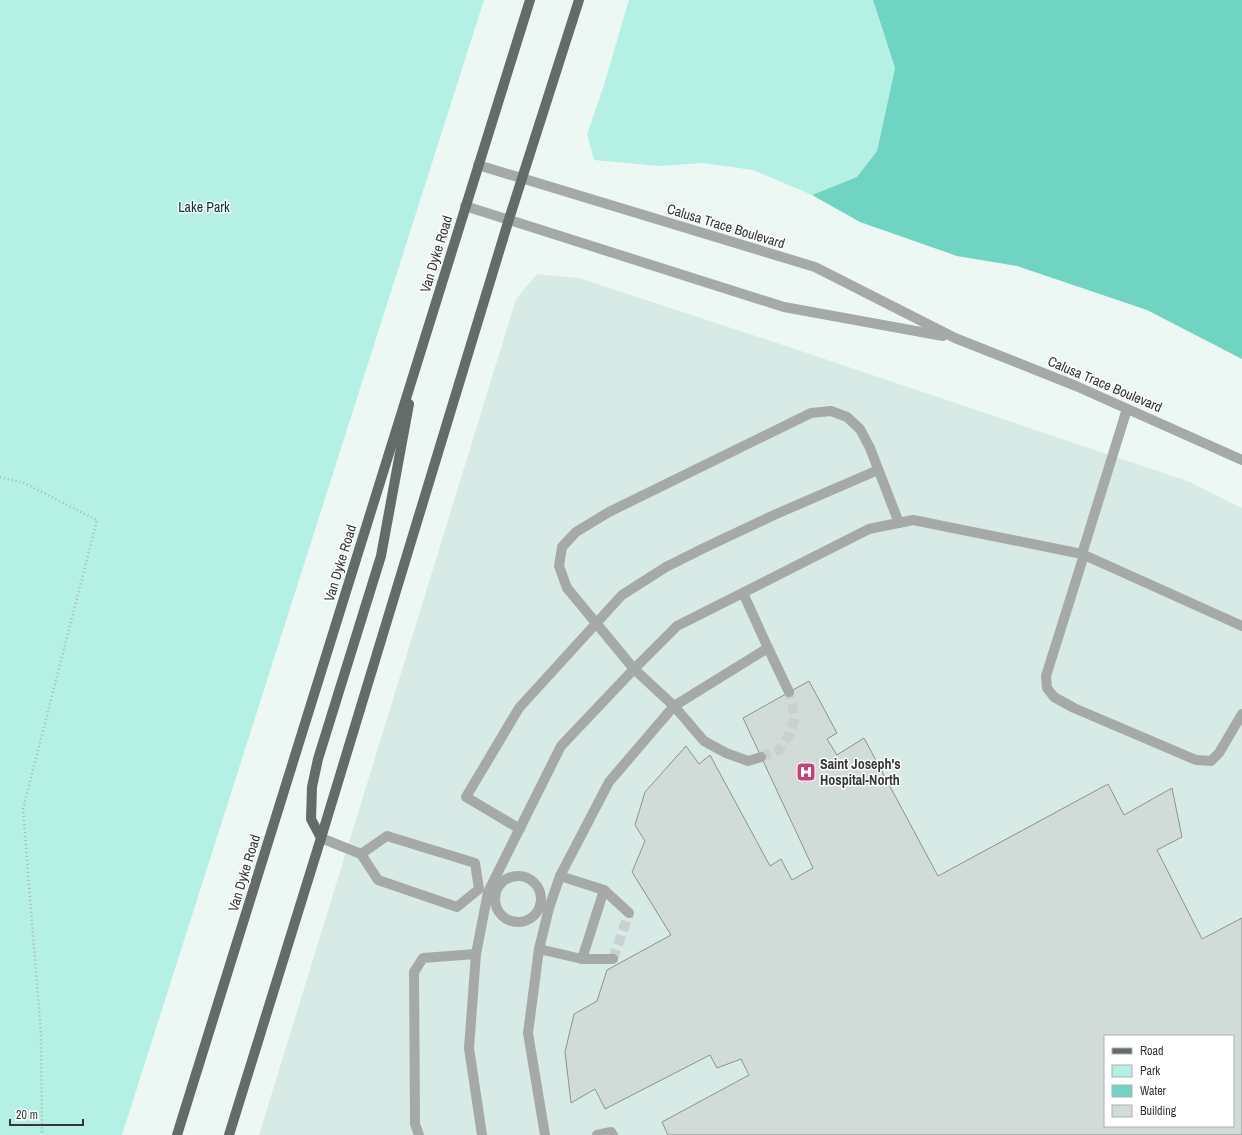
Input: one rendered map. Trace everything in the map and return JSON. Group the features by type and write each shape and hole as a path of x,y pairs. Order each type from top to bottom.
{"main road":[{"name":"Van Dyke Road","path":"177,1135 417,359 530,0"},
{"path":"229,1135 509,219 579,0"},
{"path":"320,838 311,819 312,787 318,759 381,556 417,359"}],"street":[{"name":"Calusa Trace Boulevard","path":"478,165 815,267 955,338 1076,386 1242,460"},
{"name":"Calusa Trace Boulevard","path":"465,206 784,306 955,338"},
{"path":"1127,409 1046,676 1047,688 1054,697 1074,708 1196,760 1211,761 1219,754 1242,714"},
{"path":"761,757 748,761 726,753 704,741 674,706 634,669 568,588 559,566 562,547 576,532 609,512 811,413 831,411 847,417 860,429 870,448 899,523"},
{"path":"520,829 466,797 519,708 622,595 666,567 774,515 878,470"},
{"path":"482,1135 469,1048 476,954 487,892 561,746 677,626 869,529 914,520 1083,555 1242,626"},
{"path":"743,592 789,692"},
{"path":"545,1135 528,1033 545,907 610,782 674,706 768,648"},
{"path":"361,854 387,836 475,863 487,892 496,908 507,920 514,922 529,920 535,916 539,910 545,907"},
{"path":"320,838 361,854 378,880 458,907 500,885 507,879 522,876 528,878 538,888 545,907"},
{"path":"560,876 604,890 629,913"},
{"path":"582,959 604,890"},
{"path":"539,949 582,959 613,959"},
{"path":"419,1135 415,1124 414,972 423,958 476,954"},
{"path":"597,1135 611,1132 612,1135"}],"path":[{"path":"0,477 24,483 97,520 23,809 41,1034 42,1135"}],"shaded area":[{"name":"Saint Joseph's Hospital-North","path":"537,274 579,278 786,346 1190,482 1242,508 1242,1135 259,1135 516,299"}],"green space":[{"name":"Lake Park","path":"0,0 484,0 122,1135 0,1135"},
{"path":"629,0 873,0 895,68 877,151 857,177 812,195 753,170 703,163 659,166 594,160 587,134 603,88"}],"water":[{"path":"873,0 1242,0 1242,359 1147,310 1017,266 957,256 860,222 812,195 857,177 877,151 895,68"}],"building":[{"path":"809,681 837,733 827,739 837,755 864,738 938,876 1108,784 1124,815 1172,788 1182,837 1157,850 1202,939 1242,918 1242,1135 668,1135 662,1122 749,1075 741,1059 717,1068 710,1055 605,1109 595,1089 571,1103 565,1052 574,1014 597,1001 607,970 671,935 632,872 645,841 635,825 645,792 686,746 699,764 710,755 770,866 781,859 792,880 813,868 743,718"}],"tunnel":[{"path":"761,757 779,750 789,735 795,718 789,692"},
{"path":"613,959 629,913"}],"place":[{"name":"Saint Joseph's Hospital-North","path":"806,772"}]}
